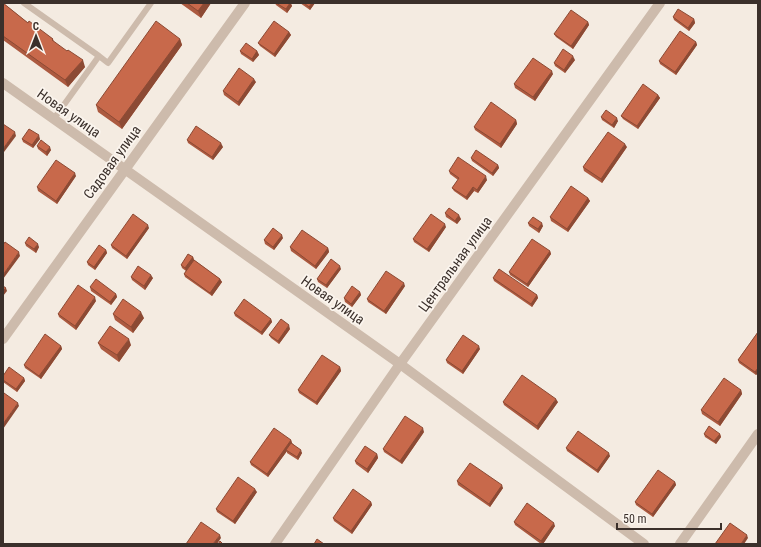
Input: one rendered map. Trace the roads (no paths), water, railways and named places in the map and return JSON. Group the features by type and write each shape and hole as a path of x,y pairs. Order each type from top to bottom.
{"street":[{"name":"Садовая улица","path":"3,339 245,3"},
{"name":"Центральная улица","path":"275,544 400,364 660,3"},
{"name":"Новая улица","path":"3,84 400,364 644,544"},
{"path":"680,544 758,434"}],"lane":[{"path":"24,3 108,63 151,3"},
{"path":"54,120 99,56"}]}
